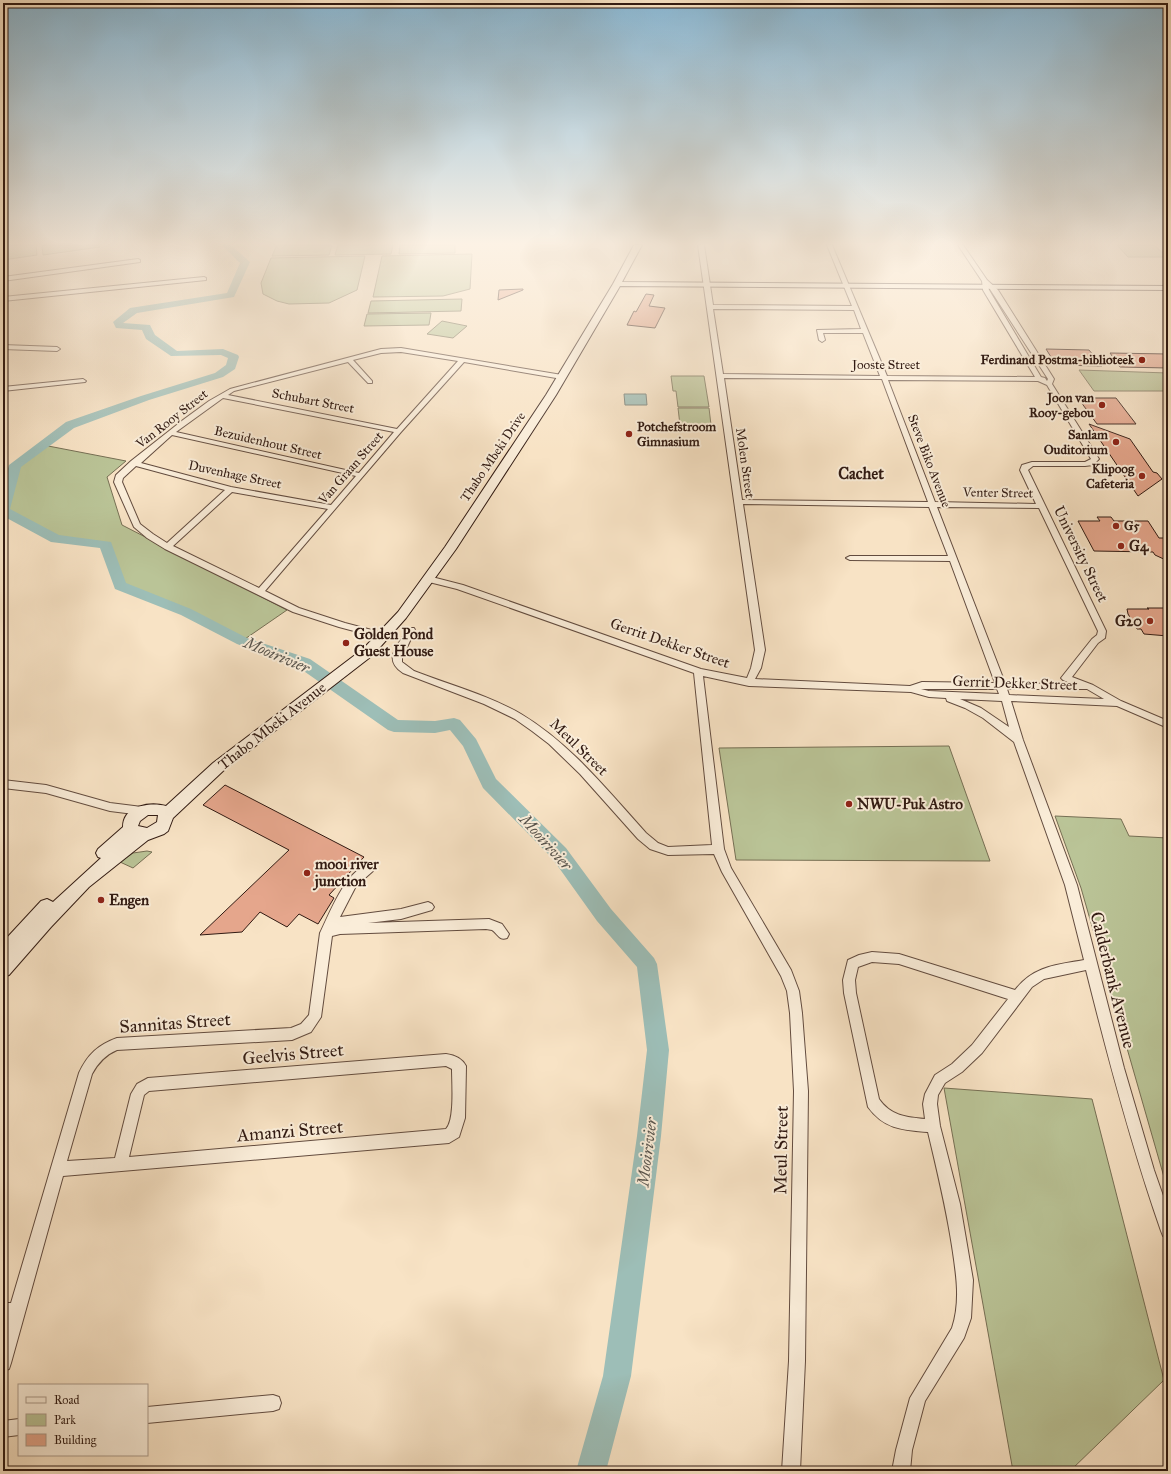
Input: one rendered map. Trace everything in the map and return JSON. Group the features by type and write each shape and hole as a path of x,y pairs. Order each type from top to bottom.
{"main road":[{"name":"Thabo Mbeki Drive","path":"348,668 368,652 402,615 450,549 562,376 599,314"},
{"name":"Thabo Mbeki Avenue","path":"155,812 198,785 348,668"},
{"path":"3,970 51,914 83,882 109,860 135,829 135,816 155,812 165,822 160,829 152,833 135,829"},
{"path":"3,954 32,921 64,889 135,829"}],"street":[{"name":"Molen Street","path":"712,314 760,650 756,668 749,683"},
{"name":"Steve Biko Avenue","path":"858,314 933,505 1001,687"},
{"path":"1003,314 1039,379"},
{"path":"1006,314 1050,382"},
{"path":"822,340 819,331 865,331"},
{"path":"3,347 56,349"},
{"name":"Van Rooy Street","path":"384,636 342,625 296,610 168,547 150,536 137,525 118,482 123,472 171,433 232,390 381,351 401,350 562,376"},
{"path":"349,360 370,382"},
{"name":"Van Graan Street","path":"260,592 332,507 462,361"},
{"name":"Jooste Street","path":"721,376 1039,379 1050,382"},
{"path":"3,390 83,381"},
{"name":"University Street","path":"1050,382 1095,459 1090,463 1032,464 1025,467 1024,470 1102,631 1102,636 1095,641 1066,678 1168,725"},
{"name":"Schubart Street","path":"222,396 399,431"},
{"name":"Bezuidenhout Street","path":"171,433 360,475"},
{"name":"Duvenhage Street","path":"134,463 230,489 332,507"},
{"path":"168,547 230,489"},
{"name":"Venter Street","path":"738,502 1041,506"},
{"path":"850,558 953,559"},
{"name":"Gerrit Dekker Street","path":"428,579 449,583 698,671 749,683 911,689 929,694 1006,699 1118,703"},
{"name":"Meul Street","path":"410,630 407,640 397,655 396,661 398,665 411,672 482,699 517,716 553,741 642,836 654,846 668,851 718,849"},
{"name":"Meul Street","path":"698,671 718,849 726,869 787,974 794,992 801,1091 801,1154 797,1293 797,1361 792,1471"},
{"name":"Gerrit Dekker Street","path":"911,689 922,685 1090,688"},
{"name":"Calderbank Avenue","path":"1001,687 1018,740 1071,885 1117,1068 1147,1170 1168,1231"},
{"name":"Calderbank Avenue","path":"929,694 959,701 975,708 1004,728 1018,740"},
{"path":"3,784 46,789 110,807 155,812"},
{"path":"110,807 135,829"},
{"name":"Sannitas Street","path":"3,1363 10,1311 58,1169 86,1073 98,1054 117,1044 292,1034 306,1028 315,1017 328,928 352,882 370,868"},
{"path":"328,928 401,914 428,907"},
{"path":"328,928 340,929 486,924 496,925 500,928 503,934"},
{"path":"933,1126 900,1123 887,1118 879,1112 873,1102 850,993 849,975 852,964 859,960 872,957 898,959 1017,996"},
{"path":"901,1471 904,1450 918,1398 958,1332 963,1318 965,1280 954,1204 933,1126 930,1104 932,1094 940,1079 957,1068 977,1049 1028,983 1041,975 1091,964"},
{"name":"Geelvis Street","path":"120,1165 138,1094 144,1085 446,1060 456,1064"},
{"name":"Amanzi Street","path":"58,1169 120,1165 448,1136 454,1132 458,1118 460,1070 456,1064"},
{"path":"148,1415 273,1403"},
{"path":"3,1429 18,1428"}],"green space":[{"path":"367,314 431,314 429,325 364,326"},
{"path":"442,321 467,326 453,338 427,334"},
{"path":"1079,370 1168,373 1168,391 1094,391"},
{"path":"671,376 704,376 709,407 678,407 676,391 673,391"},
{"path":"678,408 709,408 711,425 680,425"},
{"path":"43,445 126,461 107,477 122,525 287,610 242,641 186,612 120,586 106,545 56,539 3,511 15,465"},
{"name":"NWU-Puk Astro","path":"949,746 990,861 736,860 719,748"},
{"path":"1055,816 1121,819 1129,836 1168,838 1168,1191 1081,888"},
{"path":"147,851 152,852 133,868 120,862 133,853"},
{"path":"944,1088 1092,1099 1164,1380 1070,1471 1013,1471"}],"water":[{"path":"624,394 646,394 647,405 625,405"}],"building":[{"path":"633,314 662,314 655,328 627,325"},
{"path":"1046,349 1089,350 1102,366 1056,365"},
{"name":"Ferdinand Postma-biblioteek","path":"1110,353 1168,354 1168,368 1120,367"},
{"name":"Joon van Rooy-gebou","path":"1078,398 1116,398 1136,424 1097,424"},
{"path":"1089,424 1130,439 1153,472 1157,473 1162,479 1138,496"},
{"path":"1097,517 1111,517 1114,521 1148,521 1159,538 1168,538 1168,561 1155,555 1153,552 1094,551 1078,521 1100,521"},
{"name":"G20","path":"1147,608 1168,608 1168,636 1144,634 1141,629 1137,629 1128,614 1127,609 1149,609"},
{"name":"mooi river junction","path":"225,785 364,857 329,895 334,898 318,924 299,914 287,927 260,912 242,932 200,935 289,850 203,805"}],"waterway":[{"name":"Mooirivier","path":"3,509 15,465 70,425 145,398 219,375 231,367 234,357 223,352 175,354 150,337 146,327 120,326 118,322 129,314"},
{"name":"Mooirivier","path":"3,511 56,539 106,545 120,586 186,612 242,641 304,663 394,726 435,727 454,724 470,743 489,783 559,853 604,915 647,964 658,1050 649,1136 617,1376 591,1471"}],"place":[{"name":"Ferdinand Postma-biblioteek","path":"1142,360"},
{"name":"Joon van Rooy-gebou","path":"1102,405"},
{"name":"Potchefstroom Gimnasium","path":"629,434"},
{"name":"Sanlam Ouditorium","path":"1116,442"},
{"name":"Klipoog Cafeteria","path":"1142,476"},
{"name":"G5","path":"1116,526"},
{"name":"G4","path":"1121,546"},
{"name":"G20","path":"1150,621"},
{"name":"Golden Pond Guest House","path":"346,643"},
{"name":"NWU-Puk Astro","path":"849,804"},
{"name":"mooi river junction","path":"307,873"},
{"name":"Engen","path":"101,900"}],"district":[{"name":"Cachet","path":"861,473"}]}
